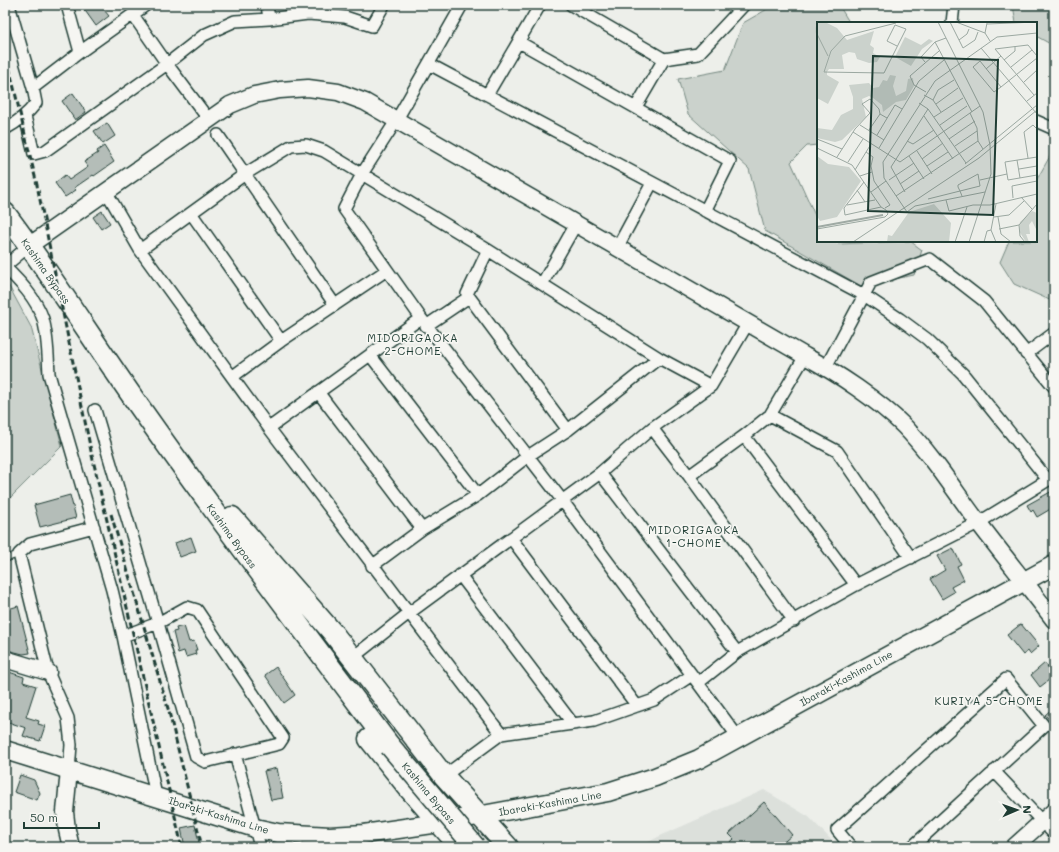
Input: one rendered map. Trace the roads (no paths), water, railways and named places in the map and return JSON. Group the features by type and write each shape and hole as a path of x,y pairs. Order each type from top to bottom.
{"highway":[{"name":"Kashima Bypass","path":"5,213 30,245 145,415 228,531 390,746 475,847"},
{"path":"145,415 333,633 444,776 508,847"},
{"path":"228,531 232,556 347,712 410,790 460,847"}],"main road":[{"name":"Ibaraki-Kashima Line","path":"5,750 255,828 284,833 330,836 364,834 480,816 608,792 655,777 699,759 738,736 1054,565"}],"street":[{"path":"5,129 15,124 25,116 36,103 9,5"},
{"path":"67,5 80,52"},
{"path":"33,88 146,5"},
{"path":"267,5 269,19"},
{"path":"25,116 34,154 45,151 167,64 204,35 235,20 269,19 308,14 345,17 372,26 384,5"},
{"path":"487,95 540,5"},
{"path":"571,5 664,59 698,54 744,5"},
{"path":"952,22 954,5"},
{"path":"458,6 429,64 362,174 344,209 423,322 562,500 738,736"},
{"path":"133,15 209,120"},
{"path":"519,42 730,161 705,211"},
{"path":"636,107 664,59"},
{"path":"429,64 864,295 927,339 963,374 1051,479 978,523 856,585 737,652 695,679 654,700 594,721 501,734 444,776"},
{"path":"156,796 123,636 107,570 60,416 49,374 47,341 43,319 32,297 5,266 30,245 230,105 254,95 280,90 308,88 338,92 366,102 617,248 826,367 878,403 903,425 925,451 978,523 1054,620"},
{"path":"1037,121 1054,129"},
{"path":"218,135 335,305"},
{"path":"140,250 245,174 291,146 306,145 324,151 488,250 659,358 711,386"},
{"path":"617,248 652,183"},
{"path":"106,191 140,250 269,428 372,566 501,734"},
{"path":"191,213 281,341"},
{"path":"542,284 576,224"},
{"path":"488,250 467,294 568,430"},
{"path":"826,367 871,282 930,259 984,301 1054,387"},
{"path":"232,377 281,341 387,270"},
{"path":"269,428 370,355 423,322 469,297"},
{"path":"352,658 409,613 600,473 652,428 711,386 748,323"},
{"path":"1026,354 1054,333"},
{"path":"370,355 478,495"},
{"path":"689,476 770,415 805,356"},
{"path":"372,566 422,529 478,495 528,456 568,430 659,358"},
{"path":"318,392 422,529"},
{"path":"95,410 158,623 196,757 204,762 279,744 283,738 197,610 187,607 158,623 123,636"},
{"path":"770,415 837,451 911,558"},
{"path":"652,428 689,476 794,621"},
{"path":"744,436 856,585"},
{"path":"600,473 737,652"},
{"path":"71,847 65,812 71,745 68,718 48,672 19,554 30,544 94,527"},
{"path":"511,538 637,706"},
{"path":"460,575 573,724"},
{"path":"5,659 48,672"},
{"path":"851,847 837,830 1006,679 1044,726 912,847"},
{"path":"235,754 260,847"},
{"path":"994,771 1054,834"},
{"path":"1014,847 1054,811"}],"lane":[{"path":"5,559 19,554"}],"railway":[{"path":"5,50 37,185 91,451 182,847"},
{"path":"111,514 169,712 202,847"}],"district":[{"name":"MIDORIGAOKA 2-CHOME","path":"413,344"},
{"name":"MIDORIGAOKA 1-CHOME","path":"694,536"},
{"name":"KURIYA 5-CHOME","path":"989,701"}]}
